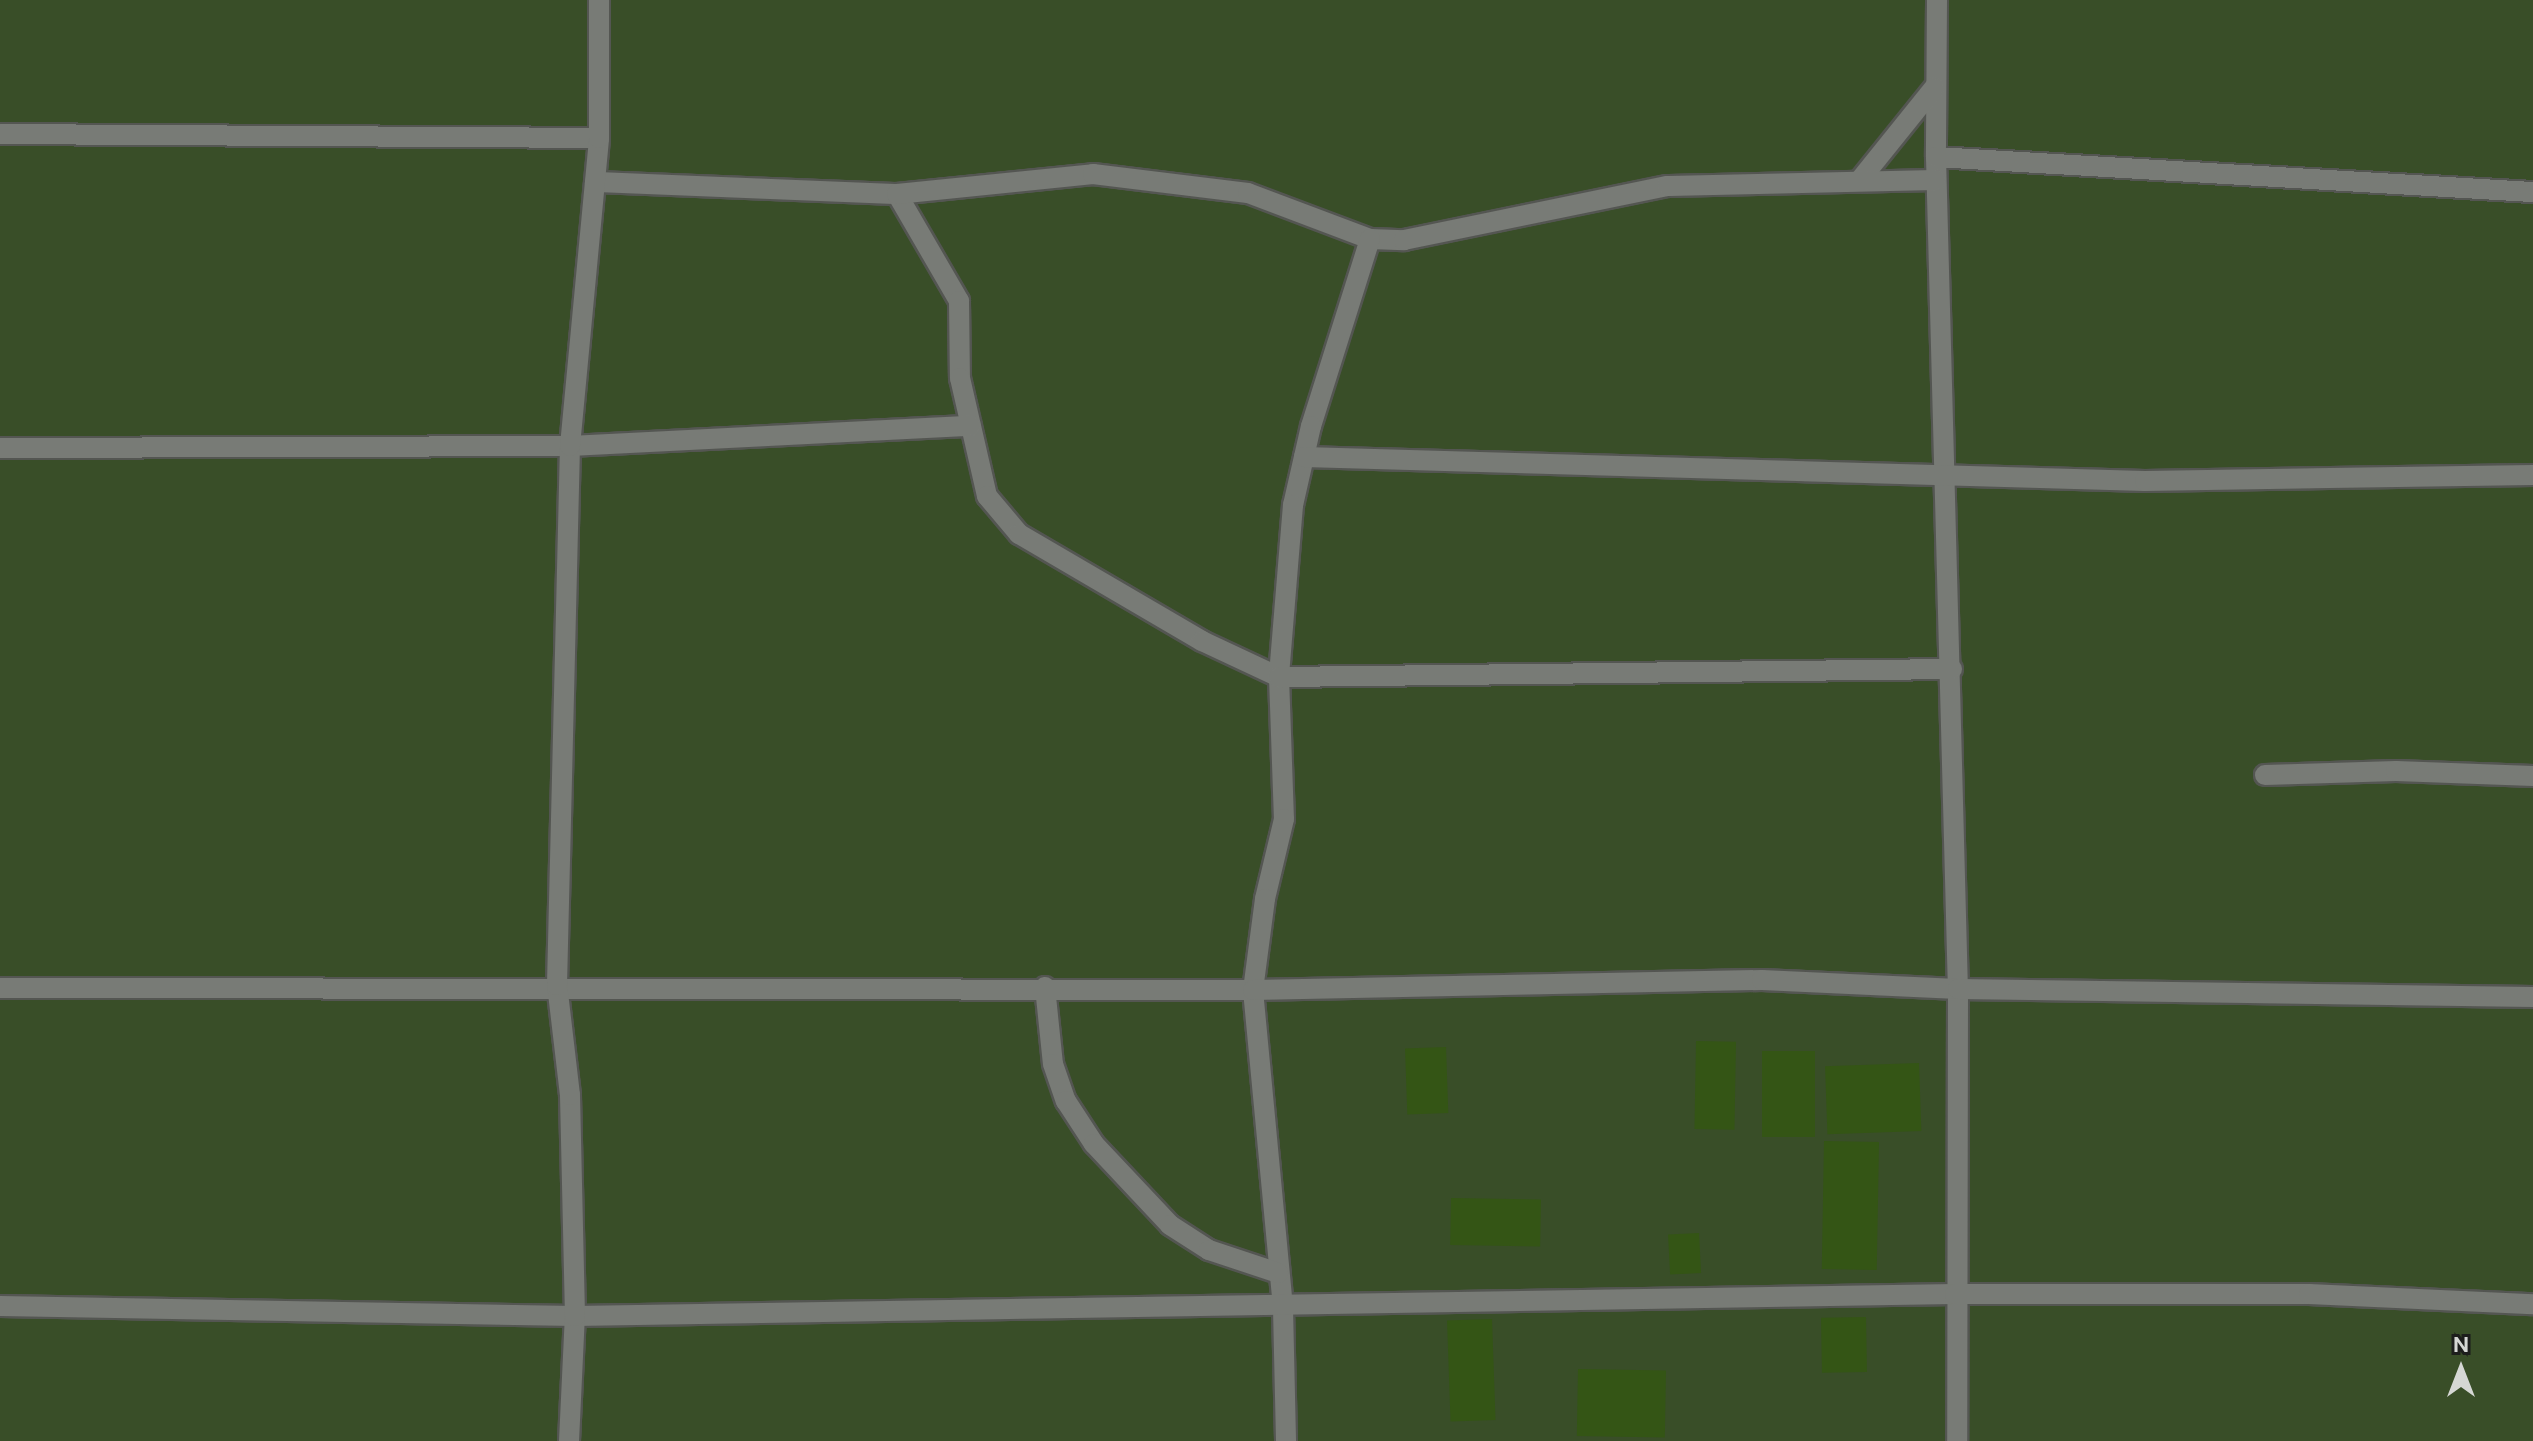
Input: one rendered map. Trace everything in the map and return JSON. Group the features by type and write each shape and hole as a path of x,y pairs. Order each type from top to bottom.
{"street":[{"path":"569,1441 575,1316 570,1095 557,985 570,446 599,138 599,0"},
{"path":"1937,0 1934,88 1952,669 1958,989 1957,1441"},
{"path":"1860,180 1934,88"},
{"path":"0,134 599,138"},
{"path":"1936,157 2533,192"},
{"path":"595,182 897,194 1056,174 1176,182 1248,193 1370,239 1432,236 1668,186 1936,180"},
{"path":"897,194 918,223 959,301 960,378 987,496 1019,534 1202,641 1279,677 1952,669"},
{"path":"1286,1441 1283,1308 1253,990 1284,819 1279,677 1293,505 1304,457 1370,239"},
{"path":"0,448 570,446 971,426"},
{"path":"1304,457 2145,481 2533,475"},
{"path":"2265,775 2396,771 2533,776"},
{"path":"0,988 557,985 1253,990 1762,980 1958,989 2533,997"},
{"path":"1045,987 1053,1064 1066,1101 1094,1144 1170,1225 1209,1250 1278,1273"},
{"path":"0,1306 575,1316 1283,1308 1955,1294 2309,1294 2533,1304"}],"green space":[{"path":"0,0 2533,0 2533,1441 0,1441"}],"building":[{"path":"1696,1041 1736,1042 1734,1130 1694,1129"},
{"path":"1446,1047 1448,1113 1407,1114 1405,1048"},
{"path":"1762,1051 1815,1051 1815,1137 1762,1137"},
{"path":"1919,1063 1921,1131 1827,1134 1825,1066"},
{"path":"1824,1141 1879,1142 1877,1270 1822,1269"},
{"path":"1451,1198 1541,1200 1540,1247 1450,1245"},
{"path":"1699,1233 1701,1273 1670,1275 1668,1235"},
{"path":"1866,1317 1867,1372 1822,1373 1821,1318"},
{"path":"1492,1319 1496,1420 1451,1422 1447,1321"},
{"path":"1578,1369 1666,1371 1665,1438 1577,1436"}]}
